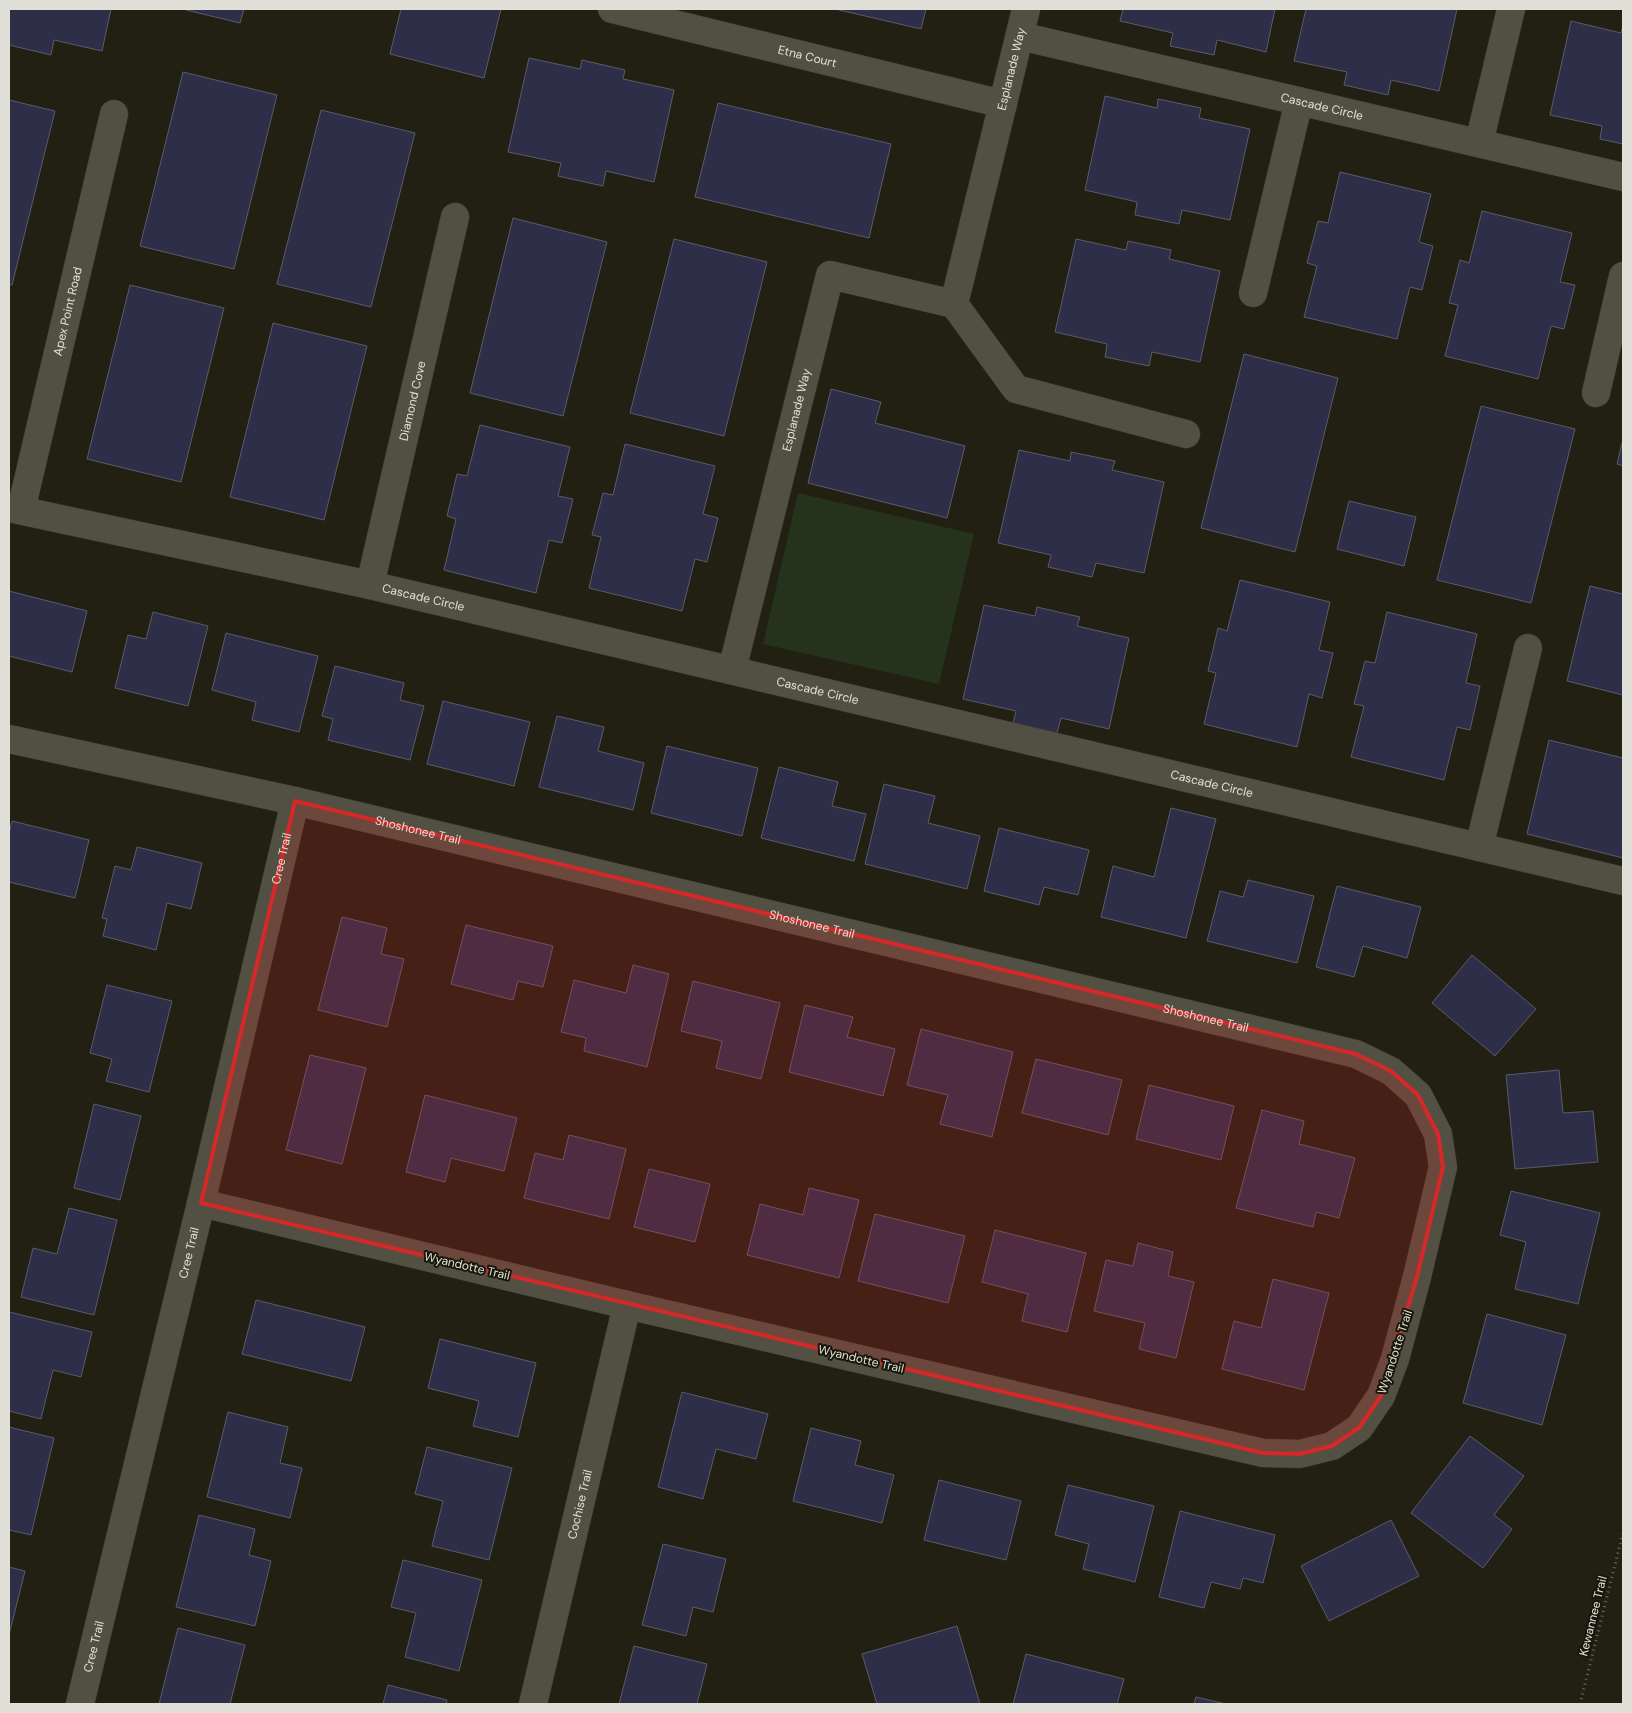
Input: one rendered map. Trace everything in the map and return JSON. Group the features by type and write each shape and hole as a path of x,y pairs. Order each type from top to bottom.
{"street":[{"name":"Etna Court","path":"612,9 1003,104"},
{"name":"Esplanade Way","path":"732,670 830,275 954,304 1026,9"},
{"path":"1479,143 1511,9"},
{"name":"Cascade Circle","path":"1020,36 1623,177"},
{"path":"1253,293 1299,102"},
{"name":"Apex Point Road","path":"15,509 114,114"},
{"name":"Diamond Cove","path":"370,585 455,217"},
{"path":"1596,392 1623,276"},
{"path":"954,304 1016,389 1186,434"},
{"name":"Cascade Circle","path":"15,509 370,585 1623,881"},
{"path":"1479,846 1528,648"},
{"name":"Shoshonee Trail","path":"9,740 295,802 1356,1054 1391,1071 1418,1095 1438,1134 1443,1167 1418,1277"},
{"name":"Cree Trail","path":"80,1704 202,1203 295,802"},
{"name":"Wyandotte Trail","path":"202,1203 627,1305 1263,1453 1300,1454 1332,1446 1359,1428 1381,1396 1395,1359 1418,1277"},
{"name":"Cochise Trail","path":"533,1704 627,1305"}],"path":[{"name":"Kewannee Trail","path":"1580,1704 1623,1533"}],"highlighted area":[{"path":"295,801 1356,1054 1391,1071 1418,1095 1438,1134 1443,1167 1417,1277 1381,1396 1359,1428 1332,1446 1300,1454 1263,1453 201,1203"}],"green space":[{"path":"798,493 974,534 939,684 763,644"}],"building":[{"path":"9,9 111,9 102,51 54,40 51,55 9,45"},
{"path":"182,9 244,9 240,23"},
{"path":"401,9 501,9 484,78 390,54"},
{"path":"835,9 926,9 921,29"},
{"path":"1123,9 1275,9 1266,52 1217,40 1214,55 1170,46 1173,33 1120,21"},
{"path":"1306,9 1457,9 1439,91 1391,80 1388,95 1344,85 1347,72 1294,61"},
{"path":"1571,21 1621,33 1623,25 1623,144 1600,139 1602,126 1550,115"},
{"path":"529,58 580,69 582,60 625,70 623,79 674,90 654,182 606,171 603,186 558,176 561,163 508,152"},
{"path":"183,72 277,95 234,269 140,246"},
{"path":"1105,96 1157,108 1158,99 1201,108 1199,118 1250,129 1230,220 1182,210 1179,224 1135,215 1137,202 1085,190"},
{"path":"9,100 55,111 12,285 9,285"},
{"path":"718,103 891,144 869,238 695,197"},
{"path":"321,110 415,133 371,307 277,284"},
{"path":"1340,172 1431,194 1419,242 1433,246 1422,290 1410,287 1397,339 1304,317 1317,266 1307,263 1318,221 1328,223"},
{"path":"1482,211 1572,233 1560,282 1575,285 1564,329 1551,326 1538,379 1445,356 1458,305 1449,303 1460,260 1469,263"},
{"path":"513,218 607,242 563,416 470,393"},
{"path":"674,239 767,262 724,436 630,413"},
{"path":"1076,239 1126,250 1128,241 1171,250 1169,259 1220,271 1200,362 1152,352 1149,366 1105,357 1107,344 1055,332"},
{"path":"130,285 224,308 181,482 87,459"},
{"path":"273,323 367,346 324,520 230,497"},
{"path":"1244,354 1338,378 1295,552 1201,528"},
{"path":"831,389 881,402 875,423 965,446 947,518 808,483"},
{"path":"1481,406 1575,429 1531,603 1437,580"},
{"path":"480,425 570,447 558,496 573,499 562,543 549,540 536,593 444,570 456,519 447,516 457,474 467,476"},
{"path":"1623,439 1623,466 1617,464"},
{"path":"625,444 715,466 703,514 718,518 707,562 695,559 682,611 589,588 601,537 592,535 603,493 613,495"},
{"path":"1019,450 1070,461 1071,452 1115,461 1112,470 1164,482 1144,573 1096,563 1092,577 1048,567 1051,555 998,543"},
{"path":"1349,501 1416,517 1404,566 1337,549"},
{"path":"1240,580 1330,602 1319,650 1333,653 1322,698 1309,694 1297,747 1204,724 1216,673 1208,671 1218,628 1227,631"},
{"path":"1590,586 1623,594 1623,695 1567,681"},
{"path":"9,591 87,611 72,672 9,656"},
{"path":"984,605 1035,616 1037,607 1080,617 1077,626 1129,638 1109,729 1061,718 1057,733 1013,723 1016,711 963,699"},
{"path":"153,612 208,626 188,706 115,688 128,635 146,639"},
{"path":"1387,612 1477,634 1466,683 1480,686 1470,730 1457,727 1444,780 1351,757 1364,706 1354,704 1365,661 1375,663"},
{"path":"226,633 318,656 299,732 252,720 256,702 212,690"},
{"path":"335,666 404,683 400,700 424,706 410,760 328,740 333,719 322,716"},
{"path":"443,701 530,722 514,786 427,764"},
{"path":"557,716 604,727 598,751 644,763 633,810 539,787"},
{"path":"1549,740 1623,758 1623,858 1527,834"},
{"path":"667,746 758,768 742,836 651,813"},
{"path":"779,767 838,782 832,806 866,814 854,861 761,838"},
{"path":"884,784 935,796 928,823 980,836 967,889 865,864"},
{"path":"1171,808 1216,819 1186,938 1101,917 1113,866 1154,877"},
{"path":"12,821 89,840 75,898 9,882 9,834"},
{"path":"999,828 1089,850 1078,895 1044,887 1039,905 984,891"},
{"path":"137,847 202,863 191,909 167,903 156,950 103,936 107,919 102,918 115,866 131,870"},
{"path":"1248,880 1314,896 1297,963 1207,941 1220,891 1243,897"},
{"path":"1337,886 1421,907 1407,958 1363,946 1354,977 1316,967"},
{"path":"342,917 387,928 381,954 404,959 387,1027 318,1010"},
{"path":"466,925 553,946 543,987 518,981 513,1000 451,984"},
{"path":"1472,955 1536,1009 1495,1056 1432,1003"},
{"path":"633,965 669,974 647,1067 584,1051 586,1038 561,1032 574,980 626,993"},
{"path":"693,981 780,1003 761,1079 716,1068 722,1041 681,1031"},
{"path":"107,985 172,1001 149,1092 106,1081 112,1059 90,1053"},
{"path":"805,1005 853,1017 847,1037 895,1049 883,1096 789,1072"},
{"path":"921,1029 1013,1052 992,1137 940,1124 948,1095 907,1085"},
{"path":"310,1055 366,1068 342,1164 286,1150"},
{"path":"1036,1059 1122,1080 1108,1135 1022,1113"},
{"path":"1559,1070 1563,1113 1593,1111 1598,1162 1515,1169 1506,1075"},
{"path":"1149,1085 1234,1106 1221,1160 1136,1139"},
{"path":"425,1095 517,1118 504,1171 451,1158 445,1182 406,1172"},
{"path":"94,1104 141,1116 120,1200 74,1188"},
{"path":"1262,1110 1304,1121 1299,1144 1355,1158 1339,1218 1316,1212 1313,1227 1236,1208"},
{"path":"569,1135 626,1149 609,1219 524,1198 535,1153 563,1160"},
{"path":"649,1169 710,1184 695,1242 634,1227"},
{"path":"809,1188 859,1200 839,1278 747,1255 760,1204 803,1215"},
{"path":"1511,1191 1600,1213 1578,1304 1515,1289 1526,1242 1500,1235"},
{"path":"69,1208 117,1220 94,1315 21,1297 33,1248 57,1254"},
{"path":"875,1214 965,1236 948,1303 858,1281"},
{"path":"995,1230 1086,1253 1067,1332 1022,1321 1028,1294 982,1282"},
{"path":"1138,1243 1173,1252 1168,1276 1194,1282 1176,1358 1139,1349 1145,1323 1094,1311 1106,1260 1133,1266"},
{"path":"1273,1279 1329,1293 1304,1390 1222,1369 1234,1321 1261,1328"},
{"path":"256,1300 365,1327 351,1381 242,1354"},
{"path":"9,1312 92,1332 81,1377 53,1370 41,1419 9,1411"},
{"path":"1487,1314 1566,1335 1542,1425 1463,1403"},
{"path":"440,1339 536,1363 518,1437 473,1426 479,1401 428,1388"},
{"path":"682,1392 768,1414 756,1459 716,1449 703,1499 658,1487"},
{"path":"228,1412 288,1427 280,1463 302,1468 290,1518 207,1497"},
{"path":"9,1427 54,1438 31,1535 9,1530"},
{"path":"811,1428 861,1441 855,1465 894,1475 882,1523 793,1501"},
{"path":"1470,1436 1524,1476 1494,1515 1512,1529 1483,1568 1411,1513"},
{"path":"427,1447 512,1468 489,1560 432,1546 443,1501 415,1494"},
{"path":"939,1480 1021,1501 1006,1560 924,1540"},
{"path":"1068,1485 1154,1506 1135,1582 1083,1569 1089,1544 1055,1535"},
{"path":"1180,1511 1275,1535 1263,1583 1243,1578 1240,1589 1211,1582 1204,1608 1159,1597"},
{"path":"199,1515 255,1529 249,1555 271,1561 255,1626 176,1607"},
{"path":"1391,1520 1419,1576 1329,1621 1301,1566"},
{"path":"663,1544 726,1559 713,1612 693,1607 686,1636 642,1625"},
{"path":"403,1560 482,1580 459,1671 405,1657 416,1613 391,1607"},
{"path":"9,1567 25,1571 9,1635"},
{"path":"957,1626 980,1704 877,1704 862,1654"},
{"path":"178,1628 245,1645 230,1704 159,1704"},
{"path":"634,1646 707,1664 697,1704 619,1704"},
{"path":"1026,1654 1124,1679 1117,1704 1013,1704"},
{"path":"388,1685 447,1700 446,1704 383,1704"},
{"path":"1196,1697 1226,1704 1194,1704"}]}
